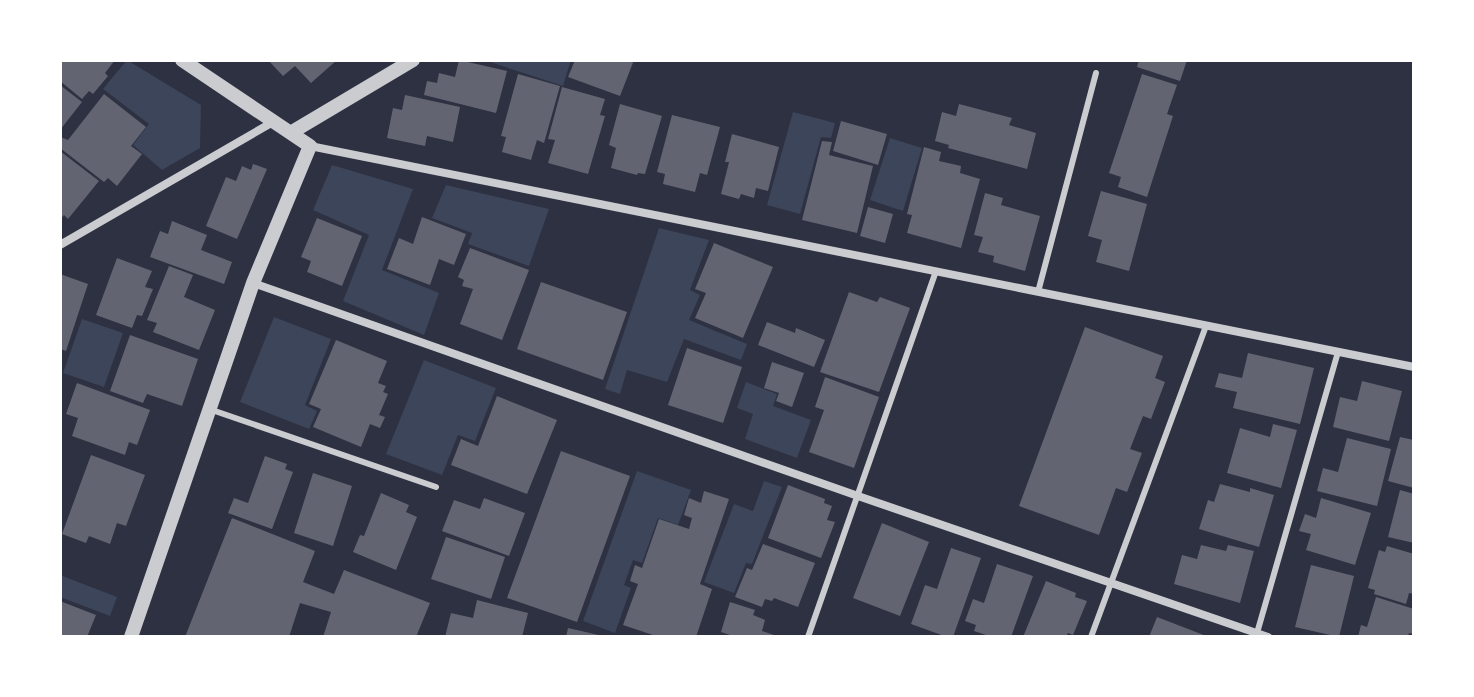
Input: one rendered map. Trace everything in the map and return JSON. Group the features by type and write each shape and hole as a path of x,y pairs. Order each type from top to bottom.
{"street":[{"path":"182,60 310,146 1414,367"},
{"path":"292,132 413,60"},
{"path":"60,245 273,122"},
{"path":"131,637 253,283 310,146"},
{"path":"253,283 1268,637"}],"lane":[{"path":"1038,292 1096,73"},
{"path":"808,637 936,271"},
{"path":"1091,637 1206,326"},
{"path":"1257,633 1338,352"},
{"path":"209,409 436,487"}],"shaded area":[{"path":"127,60 201,105 200,148 162,170 133,145 149,124 103,89"},
{"path":"484,60 571,60 563,86"},
{"path":"793,112 835,123 831,138 821,137 800,214 767,205"},
{"path":"890,138 922,148 903,211 870,200"},
{"path":"332,165 413,189 382,270 439,293 424,335 343,301 369,235 313,210"},
{"path":"446,185 549,209 529,266 468,244 472,233 432,218"},
{"path":"659,228 709,240 690,290 700,295 689,320 747,344 741,360 684,339 667,382 627,370 620,394 605,389"},
{"path":"274,317 331,339 305,405 317,411 309,429 240,402"},
{"path":"82,319 123,333 104,387 63,373"},
{"path":"424,360 496,388 475,441 458,435 442,475 386,454"},
{"path":"746,382 777,394 773,406 811,420 797,458 745,439 753,414 737,408"},
{"path":"637,471 691,490 678,525 658,518 642,563 633,560 624,585 631,588 615,633 583,621"},
{"path":"764,481 782,487 752,564 746,563 734,593 704,582 734,504 753,511"},
{"path":"60,575 117,597 110,616 60,597"}],"building":[{"path":"60,60 115,60 105,73 108,76 93,94 89,91 82,99 60,81"},
{"path":"268,60 337,60 311,83 295,66 283,76"},
{"path":"459,60 507,71 496,113 424,95 427,81 437,83 439,73 455,77"},
{"path":"575,60 634,60 620,96 568,77"},
{"path":"1139,60 1187,60 1180,81 1137,67"},
{"path":"518,74 560,86 544,143 537,140 531,160 502,152 506,137 501,136"},
{"path":"1142,74 1177,85 1167,114 1173,116 1147,197 1118,187 1121,177 1109,173"},
{"path":"60,85 82,102 60,130"},
{"path":"562,87 605,99 600,115 605,116 588,174 548,163 555,140 548,139"},
{"path":"104,94 146,127 131,146 142,154 117,186 108,178 104,182 60,148 60,137 68,140"},
{"path":"405,95 460,107 453,142 427,136 425,146 387,138 393,108 402,110"},
{"path":"620,104 662,116 645,174 611,168 616,148 609,145"},
{"path":"959,104 1012,118 1009,125 1036,133 1027,169 948,148 949,145 935,141 942,112 956,116"},
{"path":"672,115 720,127 707,175 700,173 695,192 663,184 665,174 657,172"},
{"path":"841,121 887,134 878,165 833,151"},
{"path":"732,134 779,147 768,191 756,188 754,198 741,194 739,199 721,194"},
{"path":"822,141 832,142 829,155 873,166 857,233 802,220"},
{"path":"924,147 941,152 939,161 961,166 960,173 980,179 961,248 907,233 912,215 907,214"},
{"path":"60,151 99,181 68,219 64,215 60,220"},
{"path":"253,164 267,169 237,239 206,226 226,177 236,181 242,166 251,170"},
{"path":"1101,191 1147,204 1129,271 1096,262 1102,240 1088,236"},
{"path":"985,193 1003,198 1001,205 1040,216 1025,271 993,262 994,256 978,252 983,237 974,235"},
{"path":"868,207 893,214 885,243 860,236"},
{"path":"422,217 466,234 454,265 439,259 430,285 387,269 399,238 413,244"},
{"path":"317,218 362,236 342,286 307,272 311,261 301,257"},
{"path":"172,221 207,235 201,250 232,262 224,284 150,257 160,231 168,234"},
{"path":"714,243 773,267 743,338 695,318 706,293 695,289"},
{"path":"470,248 529,270 502,340 460,324 473,289 462,286 464,280 458,277"},
{"path":"117,258 152,271 145,287 153,289 142,316 137,315 132,328 96,315"},
{"path":"169,266 193,275 184,297 215,310 199,350 153,332 157,323 147,320"},
{"path":"60,274 88,284 66,351 60,349"},
{"path":"541,282 627,312 603,380 517,349"},
{"path":"849,292 877,302 880,297 910,308 879,392 820,372"},
{"path":"767,322 795,333 796,328 825,340 814,367 758,345"},
{"path":"1085,327 1163,356 1155,378 1165,382 1151,419 1143,416 1130,449 1142,453 1127,492 1116,488 1099,535 1019,506"},
{"path":"130,335 198,359 182,406 147,394 143,403 110,391"},
{"path":"336,340 387,361 378,383 386,386 383,392 388,394 379,415 385,417 380,428 370,424 361,447 313,427 321,409 309,404"},
{"path":"687,348 742,367 723,423 668,405"},
{"path":"1248,353 1314,368 1300,424 1233,408 1237,392 1215,387 1219,373 1242,378"},
{"path":"772,362 804,373 792,407 776,401 779,393 764,388"},
{"path":"825,377 879,397 854,468 809,452 824,410 815,407"},
{"path":"1362,381 1402,391 1389,441 1333,427 1340,397 1357,401"},
{"path":"77,383 150,410 137,445 129,442 125,455 72,436 78,418 66,414"},
{"path":"497,396 557,420 527,494 451,465 461,439 478,446"},
{"path":"1273,424 1297,430 1281,488 1227,473 1240,428 1270,437"},
{"path":"1400,437 1414,440 1414,488 1388,481"},
{"path":"1347,438 1391,449 1377,506 1317,491 1323,468 1338,472"},
{"path":"561,451 630,476 577,622 507,598"},
{"path":"91,455 145,475 126,526 117,523 110,544 89,536 86,543 62,534"},
{"path":"265,456 287,464 285,469 293,472 272,529 228,513 234,498 248,503"},
{"path":"313,473 352,486 333,546 294,533"},
{"path":"1220,484 1274,495 1259,547 1199,529 1208,500 1214,502"},
{"path":"788,485 825,499 824,503 832,506 827,520 835,522 821,558 768,538"},
{"path":"1400,490 1414,494 1414,543 1388,537"},
{"path":"704,491 729,499 700,584 712,589 696,637 659,637 623,625 638,584 630,581 635,565 642,568 659,519 689,529 692,518 684,515 689,498 701,503"},
{"path":"381,493 409,505 406,512 417,517 396,570 353,552 360,535 364,536"},
{"path":"484,498 525,513 509,556 442,531 454,500 480,509"},
{"path":"1321,498 1371,513 1355,565 1306,550 1311,534 1299,531 1305,514 1316,518"},
{"path":"232,518 315,551 303,582 334,594 344,570 430,603 416,637 323,637 331,612 300,603 289,637 185,637"},
{"path":"882,523 929,542 900,616 853,598"},
{"path":"446,537 505,557 491,599 431,579"},
{"path":"763,544 815,563 798,607 774,598 772,601 765,599 762,607 735,597 747,568 752,570"},
{"path":"1201,545 1226,551 1228,545 1254,551 1240,603 1174,584 1182,555 1197,559"},
{"path":"1387,546 1414,554 1414,594 1409,593 1406,604 1374,594 1375,590 1368,588 1379,550 1385,552"},
{"path":"951,548 981,558 953,637 947,637 911,624 925,585 937,589"},
{"path":"997,564 1033,576 1011,637 992,637 974,631 976,625 965,621 973,599 984,603"},
{"path":"1311,565 1354,576 1339,637 1295,627"},
{"path":"1046,581 1087,601 1073,635 1023,637"},
{"path":"1376,597 1414,609 1414,634 1409,633 1408,637 1358,637 1361,625 1367,627"},
{"path":"477,600 528,613 522,637 445,637 451,613 473,618"},
{"path":"60,601 96,615 87,637 60,637"},
{"path":"730,602 755,610 753,615 765,620 762,631 780,637 729,637 721,632"},
{"path":"1157,617 1209,637 1149,637"},
{"path":"568,628 603,636 603,637 566,637"}]}
